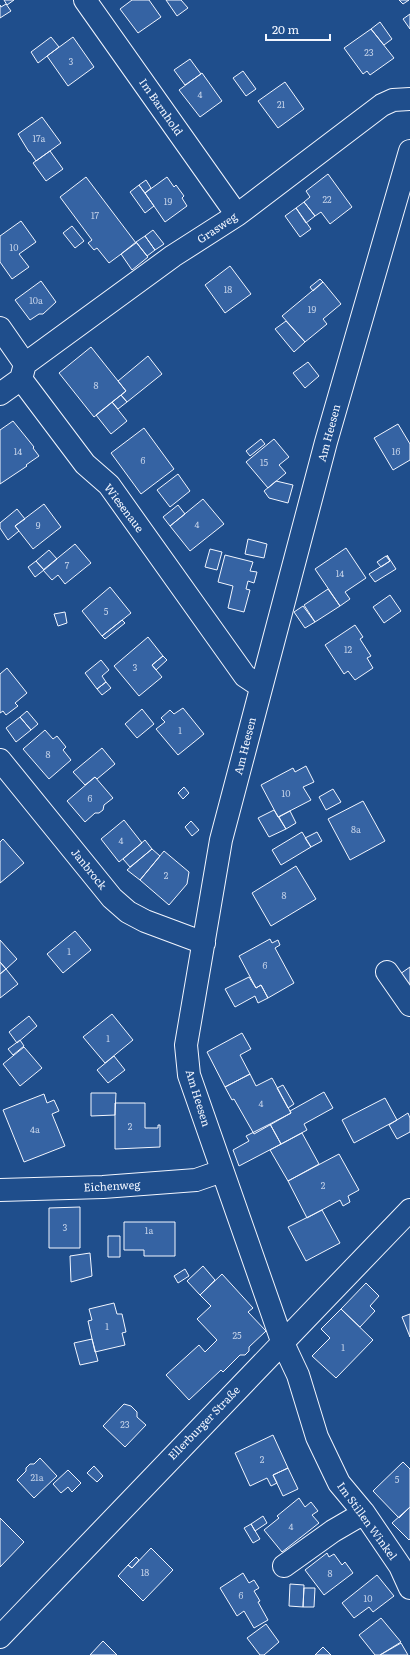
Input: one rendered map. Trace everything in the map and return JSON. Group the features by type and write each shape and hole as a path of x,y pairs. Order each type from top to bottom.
{"street":[{"name":"Im Barnhold","path":"85,0 237,215"},
{"name":"Grasweg","path":"0,394 23,371 173,256 237,215 382,105 393,100 410,99"},
{"name":"Am Heesen","path":"282,1341 189,1075 186,1059 186,1045 221,840 260,686 351,353 410,151"},
{"name":"Wiesenaue","path":"0,328 23,371 85,464 109,485 245,676 260,686"},
{"name":"Janbrock","path":"0,760 112,898 128,912 145,921 204,943"},
{"path":"387,972 410,1005"},
{"name":"Eichenweg","path":"0,1190 103,1187 196,1180 222,1171"},
{"name":"Ellerburger Straße","path":"0,1637 282,1341 410,1210"},
{"name":"Im Stillen Winkel","path":"282,1341 298,1375 317,1437 339,1483 405,1562 410,1588"},
{"path":"284,1566 333,1531 364,1514"},
{"path":"0,1648 6,1655"}],"building":[{"path":"4,0 14,0 7,5"},
{"path":"132,0 149,0 161,17 138,33 120,9"},
{"path":"166,0 181,0 188,8 177,16"},
{"path":"399,0 409,0 403,4"},
{"path":"6,4 11,11 0,18 0,5 1,7"},
{"path":"410,14 410,29 403,19"},
{"path":"380,22 392,39 384,45 371,29"},
{"path":"371,29 394,58 370,75 367,71 363,74 344,48"},
{"path":"51,37 59,47 38,63 31,52"},
{"path":"73,37 94,67 68,86 47,56"},
{"path":"190,59 201,74 185,85 174,70"},
{"path":"243,71 256,89 246,96 233,78"},
{"path":"202,73 222,101 200,117 179,90"},
{"path":"285,82 304,109 278,128 258,101"},
{"path":"42,117 61,143 36,161 18,134"},
{"path":"50,151 63,169 46,181 33,163"},
{"path":"328,174 352,207 330,224 321,212 315,216 304,202 310,197 306,191"},
{"path":"86,177 136,243 109,263 97,248 94,250 88,243 92,240 60,197"},
{"path":"167,177 174,187 176,185 184,196 182,198 187,206 165,222 145,193"},
{"path":"146,180 151,188 145,193 139,185"},
{"path":"139,185 154,206 145,213 130,192"},
{"path":"304,202 315,216 306,223 296,208"},
{"path":"296,208 311,229 300,237 285,216"},
{"path":"21,221 36,242 19,254 29,267 12,279 0,262 0,236"},
{"path":"72,226 84,241 75,248 63,233"},
{"path":"153,230 164,244 155,250 145,236"},
{"path":"145,236 155,250 147,256 136,242"},
{"path":"136,242 148,257 132,270 121,254"},
{"path":"230,266 251,294 225,313 205,285"},
{"path":"320,279 323,282 313,291 310,287"},
{"path":"41,281 56,302 43,314 39,314 30,320 15,300"},
{"path":"323,282 341,304 323,319 327,324 305,342 282,316"},
{"path":"286,321 305,342 294,352 275,329"},
{"path":"91,347 126,391 94,417 59,373"},
{"path":"148,356 162,374 127,402 121,395 126,391 118,381"},
{"path":"308,362 319,376 305,388 293,373"},
{"path":"121,395 127,402 118,409 112,402"},
{"path":"112,402 127,421 111,434 96,415"},
{"path":"13,421 34,447 33,448 39,456 0,484 0,430"},
{"path":"398,424 410,444 410,460 393,470 374,438"},
{"path":"144,428 174,469 141,494 111,453"},
{"path":"261,439 265,444 250,456 246,451"},
{"path":"274,439 289,457 279,465 286,473 268,488 246,462"},
{"path":"178,474 190,491 170,507 157,490"},
{"path":"276,481 293,485 288,503 269,498 264,491"},
{"path":"203,499 224,524 190,551 170,526"},
{"path":"44,504 61,527 33,549 15,526"},
{"path":"178,505 185,514 170,526 163,517"},
{"path":"17,509 25,519 15,526 19,531 8,540 0,528 0,523"},
{"path":"248,539 267,544 264,558 245,554"},
{"path":"75,544 91,563 65,584 58,575 52,580 43,570"},
{"path":"346,548 366,578 345,592 350,599 340,606 315,569"},
{"path":"210,549 222,552 217,570 205,567"},
{"path":"49,550 57,559 44,570 36,561"},
{"path":"225,555 253,562 250,571 257,572 254,583 248,581 246,589 250,590 244,612 228,608 233,586 218,582"},
{"path":"387,555 396,569 375,582 369,574 390,561"},
{"path":"386,556 390,561 381,567 377,562"},
{"path":"36,561 44,570 35,577 28,567"},
{"path":"110,587 131,613 102,636 82,611"},
{"path":"328,589 340,606 315,622 304,605"},
{"path":"390,595 401,611 384,623 373,607"},
{"path":"303,606 315,622 305,628 294,612"},
{"path":"65,612 67,623 58,626 54,614"},
{"path":"122,620 125,623 105,639 102,636"},
{"path":"355,625 363,637 360,639 371,656 367,658 373,668 355,680 348,671 344,674 325,645"},
{"path":"148,637 163,656 152,665 162,677 139,696 114,666"},
{"path":"163,656 167,660 156,670 152,665"},
{"path":"101,660 109,670 102,676 106,682 97,689 85,673"},
{"path":"7,668 27,693 15,703 18,706 6,715 3,711 0,713 0,674"},
{"path":"106,682 111,688 102,695 97,689"},
{"path":"183,708 204,734 178,755 156,729 165,722 161,718 170,710 174,714"},
{"path":"142,709 154,724 137,738 125,724"},
{"path":"27,711 38,724 31,730 20,717"},
{"path":"20,717 31,730 16,742 6,728"},
{"path":"45,730 53,739 57,736 66,747 63,750 71,760 49,779 23,749"},
{"path":"102,748 115,764 97,779 95,777 85,785 73,772"},
{"path":"306,766 314,782 303,787 311,800 278,817 261,785 293,768 295,772"},
{"path":"95,777 113,798 104,805 103,810 99,813 95,813 85,822 67,801"},
{"path":"184,787 189,793 183,799 178,793"},
{"path":"333,789 341,802 326,810 319,797"},
{"path":"363,801 385,841 350,860 328,819"},
{"path":"274,810 286,829 269,837 258,818"},
{"path":"290,811 296,823 286,829 279,817"},
{"path":"124,820 142,843 119,862 101,839"},
{"path":"191,821 199,830 192,836 185,827"},
{"path":"302,832 311,847 281,865 272,850"},
{"path":"317,832 322,841 311,847 305,838"},
{"path":"3,839 24,863 0,883 0,842"},
{"path":"145,840 152,849 130,867 123,859"},
{"path":"152,849 160,856 140,880 127,870"},
{"path":"164,851 189,872 187,884 169,905 140,880"},
{"path":"296,866 316,899 271,926 252,893"},
{"path":"75,931 91,950 63,973 47,954"},
{"path":"270,939 272,943 278,940 280,945 275,948 294,983 268,998 261,985 256,988 239,956"},
{"path":"0,940 17,959 6,969 0,962"},
{"path":"0,962 6,969 0,974"},
{"path":"410,967 410,990 400,974"},
{"path":"6,969 18,984 0,998 0,974"},
{"path":"249,977 256,988 261,985 268,998 258,1003 255,996 235,1007 225,989"},
{"path":"112,1014 133,1040 105,1063 83,1037"},
{"path":"29,1016 37,1026 17,1043 9,1032"},
{"path":"242,1033 251,1049 240,1055 250,1074 225,1087 207,1052"},
{"path":"20,1040 24,1046 13,1055 8,1049"},
{"path":"24,1047 42,1068 20,1086 3,1064"},
{"path":"114,1056 125,1070 108,1083 97,1070"},
{"path":"250,1074 256,1086 272,1078 291,1113 254,1134 234,1099 232,1100 225,1087"},
{"path":"283,1085 294,1104 288,1108 277,1088"},
{"path":"324,1092 333,1108 304,1124 307,1130 281,1144 270,1124 291,1113 290,1111"},
{"path":"91,1093 116,1093 115,1115 91,1116"},
{"path":"44,1094 47,1103 54,1100 59,1111 52,1114 65,1146 24,1162 3,1110"},
{"path":"385,1098 397,1120 354,1143 342,1120"},
{"path":"115,1103 145,1103 145,1128 158,1128 158,1125 160,1125 160,1147 115,1149"},
{"path":"408,1113 410,1118 410,1132 397,1139 389,1125"},
{"path":"270,1124 281,1144 239,1166 233,1150 249,1141 246,1136"},
{"path":"302,1133 319,1164 288,1181 270,1150"},
{"path":"339,1154 359,1190 348,1196 350,1202 343,1206 340,1200 307,1218 288,1181"},
{"path":"80,1207 80,1248 49,1248 49,1208"},
{"path":"322,1210 340,1243 306,1261 288,1227"},
{"path":"124,1222 175,1222 175,1256 144,1256 144,1250 124,1250"},
{"path":"108,1236 120,1236 120,1257 108,1257"},
{"path":"90,1253 92,1276 71,1282 70,1256"},
{"path":"203,1266 215,1280 200,1295 187,1281"},
{"path":"185,1269 189,1276 178,1283 174,1276"},
{"path":"222,1274 253,1308 248,1312 266,1331 249,1347 249,1351 245,1355 240,1355 223,1372 221,1370 189,1400 166,1375 199,1345 205,1352 217,1340 197,1319 211,1306 200,1295"},
{"path":"366,1283 379,1296 370,1306 375,1311 360,1327 341,1309"},
{"path":"114,1303 117,1314 122,1314 126,1332 122,1333 125,1345 95,1352 88,1321 92,1320 89,1309"},
{"path":"341,1309 373,1340 336,1378 312,1356 330,1338 321,1329"},
{"path":"410,1314 410,1337 402,1317"},
{"path":"92,1339 98,1361 80,1365 74,1343"},
{"path":"124,1404 131,1406 137,1412 137,1417 146,1425 125,1447 103,1426"},
{"path":"273,1435 288,1468 273,1475 277,1483 271,1486 267,1478 250,1486 235,1453"},
{"path":"40,1458 57,1476 34,1498 17,1480 26,1471 26,1468 30,1464 34,1464"},
{"path":"403,1462 410,1469 410,1507 399,1518 373,1491"},
{"path":"94,1466 103,1476 97,1482 87,1473"},
{"path":"288,1468 298,1489 283,1496 273,1475"},
{"path":"68,1470 81,1483 72,1492 68,1487 61,1493 53,1484"},
{"path":"299,1498 305,1507 311,1502 318,1511 312,1515 319,1523 282,1552 264,1530 279,1518 277,1516"},
{"path":"410,1507 410,1539 409,1540 392,1523"},
{"path":"263,1516 267,1523 255,1531 251,1524"},
{"path":"0,1518 24,1542 0,1567"},
{"path":"251,1524 260,1539 253,1543 244,1528"},
{"path":"151,1548 173,1570 143,1601 118,1576 128,1565 132,1568"},
{"path":"327,1553 329,1557 334,1554 342,1565 345,1562 353,1573 324,1595 305,1570"},
{"path":"136,1557 139,1560 132,1568 128,1565"},
{"path":"243,1573 249,1583 254,1580 259,1588 254,1591 268,1620 254,1628 244,1611 237,1616 220,1588"},
{"path":"377,1575 394,1596 373,1612 369,1607 354,1618 342,1603"},
{"path":"290,1584 304,1585 303,1607 289,1606"},
{"path":"304,1588 315,1588 314,1607 303,1607"},
{"path":"381,1618 401,1642 380,1655 375,1655 359,1635"},
{"path":"266,1624 279,1642 264,1655 260,1655 247,1638"},
{"path":"103,1641 117,1655 90,1655"},
{"path":"401,1643 408,1655 380,1655"},
{"path":"323,1647 331,1655 315,1655"}]}
